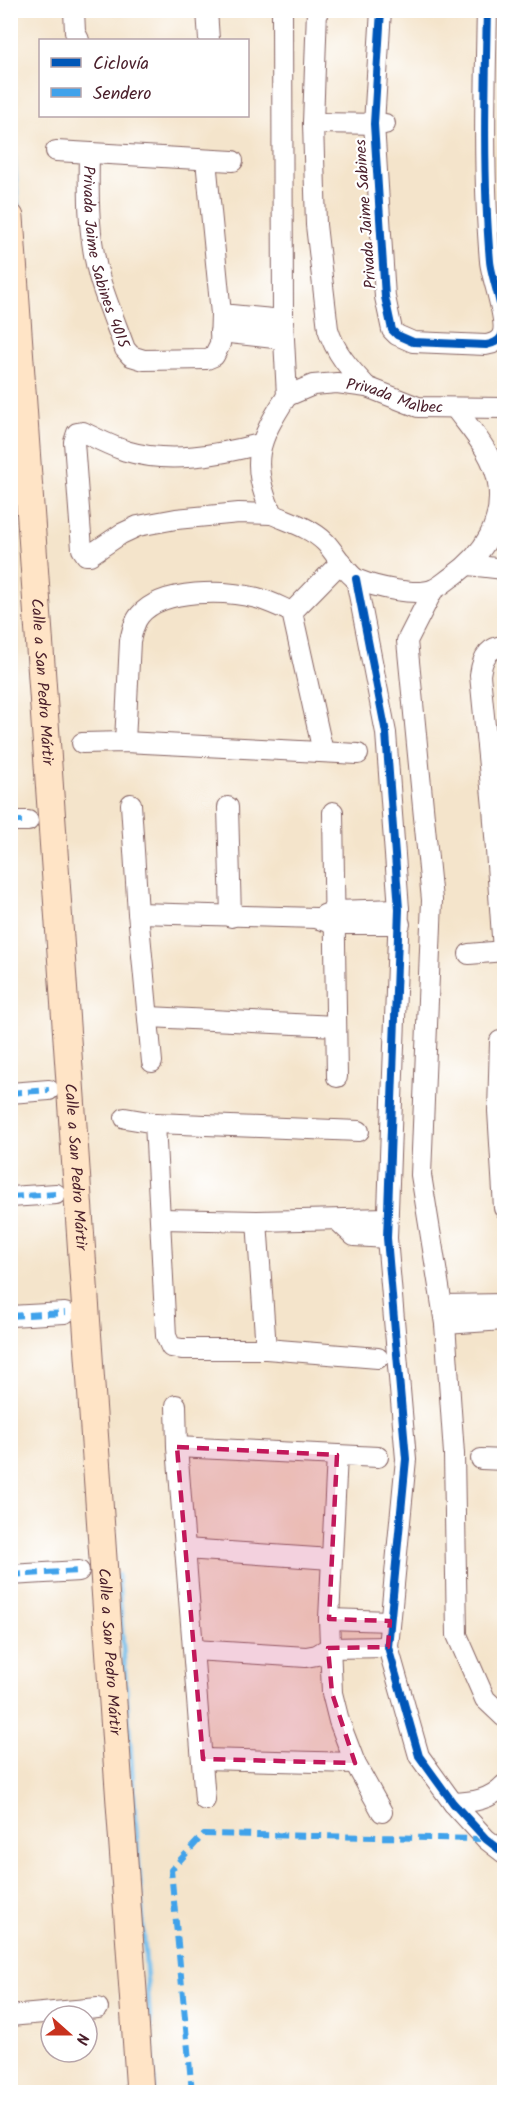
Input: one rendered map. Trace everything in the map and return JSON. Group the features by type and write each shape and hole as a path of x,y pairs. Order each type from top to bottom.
{"main road":[{"name":"Calle a San Pedro Mártir","path":"11,230 141,2092"}],"street":[{"path":"74,10 75,32 78,39"},
{"path":"207,10 208,39"},
{"path":"272,514 265,498 259,462 260,444 287,396 283,330 282,10"},
{"path":"317,10 313,123 316,225 328,329 339,356 367,387"},
{"name":"Privada Jaime Sabines","path":"381,10 385,297 392,330 397,335 413,342 486,345 501,338 504,331 490,260 485,128 487,10"},
{"name":"Privada Jaime Sabines","path":"381,124 391,10"},
{"name":"Privada Jaime Sabines","path":"313,123 381,124"},
{"name":"Privada Jaime Sabines 4015","path":"56,151 233,161"},
{"name":"Privada Jaime Sabines 4015","path":"89,153 90,225 100,281 128,352 131,356 144,360 207,359 214,356 220,344 206,160"},
{"path":"220,323 283,330"},
{"name":"Privada Malbec","path":"287,396 302,388 326,383 367,387 418,407 504,408"},
{"path":"455,408 490,458 498,484 500,504 495,525 483,547 469,565 433,590 407,641 432,900 421,1175 444,1315 454,1454 457,1635 485,1699 504,1717"},
{"path":"260,444 226,453 187,457 152,456 128,451 83,432 77,433 74,442 82,549 86,555 90,555 121,534 138,526 176,519 239,513 272,514 308,530 323,540 356,579 386,733 399,916 387,1228 406,1459 388,1647 419,1756 453,1803 486,1839 504,1853"},
{"path":"292,612 341,562"},
{"path":"469,565 504,568"},
{"path":"356,579 397,591 433,590"},
{"path":"125,742 130,641 136,621 145,611 172,597 209,593 256,598 292,612"},
{"path":"292,612 322,752"},
{"path":"469,954 503,951 493,807 480,675 487,653 496,647 504,646"},
{"path":"82,743 125,742 358,754"},
{"path":"131,804 138,913 152,1062"},
{"path":"228,807 231,917"},
{"path":"333,812 328,918 336,1026 337,1077"},
{"path":"138,913 231,917 399,916"},
{"path":"148,1017 336,1026"},
{"path":"500,1041 502,1063 498,1111 504,1208"},
{"path":"10,1093 49,1090"},
{"path":"125,1118 155,1123 359,1131"},
{"path":"155,1123 166,1336 171,1347 266,1350 378,1358"},
{"path":"10,1197 56,1194"},
{"path":"161,1219 337,1220 387,1228"},
{"path":"257,1221 266,1350"},
{"path":"444,1315 504,1304"},
{"path":"10,1316 65,1313"},
{"path":"444,1315 504,1320"},
{"path":"176,1405 177,1447 205,1800"},
{"path":"177,1447 378,1457"},
{"path":"338,1455 329,1619 333,1693 339,1721 355,1763 382,1812"},
{"path":"481,1458 504,1460"},
{"path":"185,1549 331,1559"},
{"path":"10,1575 79,1571"},
{"path":"329,1619 390,1621"},
{"path":"194,1650 306,1657 317,1655 329,1648 388,1647"},
{"path":"203,1759 355,1763"},
{"path":"453,1803 488,1798 504,1785"},
{"path":"10,2016 39,2013"}],"highlighted area":[{"path":"177,1447 337,1455 329,1619 390,1621 388,1647 328,1648 332,1693 355,1763 203,1759"}],"waterway":[{"path":"10,103 18,211"},
{"path":"118,1575 155,2092"}],"marked path":[{"path":"10,821 28,821"},
{"path":"10,1093 49,1090"},
{"path":"10,1197 56,1194"},
{"path":"10,1316 65,1313"},
{"path":"10,1575 79,1571"},
{"path":"192,2092 171,1870 204,1834 486,1839"}],"cycle path":[{"path":"381,10 374,124 385,297 392,330 397,335 413,342 486,345 500,339 503,331 499,300 491,269 486,199 487,10"},
{"path":"356,579 386,733 399,909 387,1238 406,1459 388,1647 419,1756 453,1803 486,1839 504,1853"}]}
